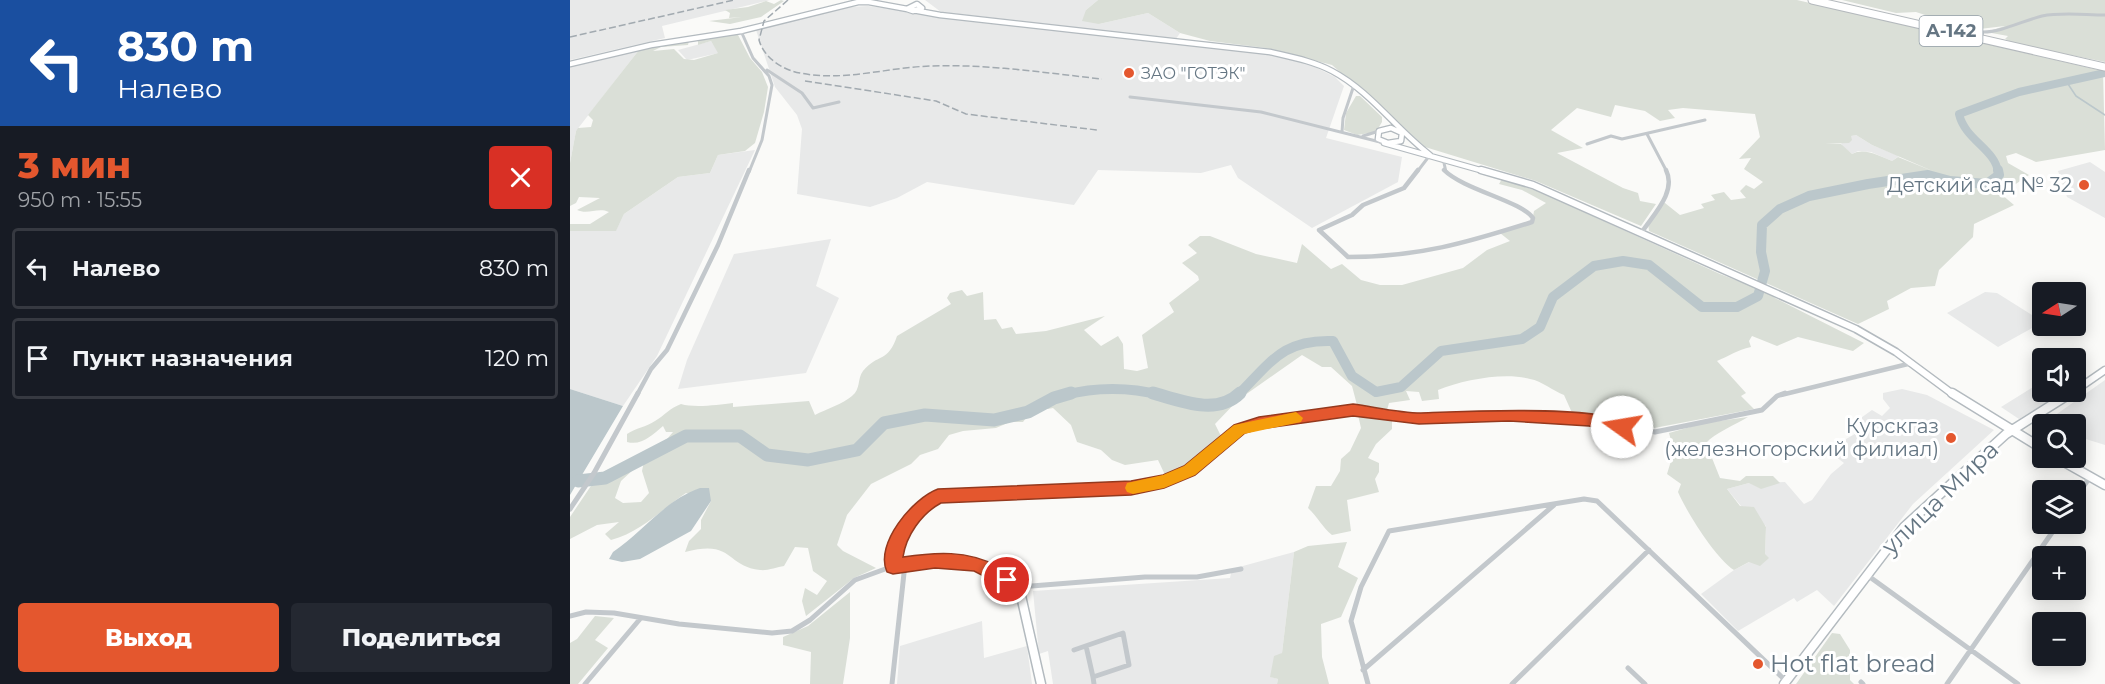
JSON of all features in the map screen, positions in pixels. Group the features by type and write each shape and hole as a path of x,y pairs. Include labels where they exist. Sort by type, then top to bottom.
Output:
{"highway":[{"name":"А-142","path":"1812,0 2105,67"}],"street":[{"path":"910,8 917,0 927,10 940,15"},
{"path":"570,64 651,45 741,31 858,2 910,8 940,15 1270,52 1311,63 1339,75 1402,133 1430,155"},
{"path":"910,8 922,6"},
{"path":"1980,38 1983,32 1999,32 2010,24 2046,15 2105,15"},
{"path":"570,509 594,473 651,369 672,341 755,157 768,114 772,86 769,76 753,58 741,31"},
{"path":"762,67 802,93 813,108 839,102"},
{"path":"1342,132 1342,118 1353,88"},
{"path":"1130,97 1261,112 1533,184 1856,329 1912,363 1961,400 2032,443"},
{"path":"1381,112 1384,122 1377,137 1384,143 1400,141 1403,137 1402,133"},
{"path":"1587,144 1611,136 1622,139 1705,120"},
{"path":"1357,136 1391,128 1402,133"},
{"path":"1642,232 1670,191 1669,176 1647,134"},
{"path":"1430,155 1404,188 1363,205 1352,215 1319,230 1348,257 1359,258 1410,255 1452,247 1532,222 1533,218 1528,211 1460,181 1444,170 1444,163"},
{"path":"893,566 897,540 922,508 938,496 1131,488 1164,481 1190,471 1240,429 1259,423 1353,410 1419,418 1509,415 1589,420 1655,432 1714,418 1762,410 1777,396 1795,390 1912,363"},
{"name":"улица Мира","path":"2086,383 2105,370"},
{"name":"улица Мира","path":"1785,683 1865,574 1919,511 2011,431 2057,402"},
{"path":"2075,468 2105,485"},
{"path":"2086,482 2090,476"},
{"path":"1368,684 1351,621 1361,587 1383,538 1389,531 1584,499 1597,501 1785,683"},
{"path":"1363,670 1555,504"},
{"path":"1947,684 2051,534"},
{"path":"1512,684 1649,550"},
{"path":"570,616 586,612 614,613 640,619 772,633 792,631 810,620 855,580 904,564 935,560 976,564 1019,587 1145,577 1197,577 1241,569"},
{"path":"892,684 904,564"},
{"path":"1865,574 2018,684"},
{"path":"1019,587 1041,684"},
{"path":"585,684 640,619"},
{"path":"1074,650 1124,633 1129,665 1094,680 1086,646"},
{"path":"1628,668 1645,684"}],"shaded area":[{"path":"570,0 770,0 662,26 665,38 570,60"},
{"path":"781,0 784,1 761,17 730,24 709,21 742,17 729,18 730,13 725,10 748,7 766,1 774,4"},
{"path":"925,0 1098,0 1086,10 1099,24 1148,13 1180,33 1176,39 941,12"},
{"path":"1098,0 1797,0 2103,71 2105,150 2036,162 2016,153 2006,156 2008,163 2029,175 2001,194 2014,205 1974,224 1973,237 1939,270 1935,286 1911,288 1887,301 1889,309 1858,324 1649,231 1648,223 1661,203 1665,203 1680,215 1704,208 1701,204 1715,200 1711,195 1724,192 1731,200 1746,198 1740,191 1746,185 1754,189 1763,182 1744,169 1751,158 1739,159 1760,137 1755,114 1683,108 1668,110 1675,118 1660,121 1645,111 1615,105 1611,117 1577,108 1551,130 1583,148 1557,153 1623,188 1638,193 1640,201 1656,204 1641,226 1536,181 1425,147 1332,65 1266,48 1210,41 1180,33 1148,13 1099,24 1082,21 1086,10","holes":["1856,135 1872,145 1935,172 1898,157 1892,161 1862,151 1852,154 1841,144 1825,144 1849,143 1852,140 1851,136"]},
{"path":"1842,0 2105,0 2105,62 2013,43 2005,39 2008,36 1986,32 2005,26 1971,30 1916,12 1896,13"},
{"path":"868,6 1270,54 1309,64 1335,77 1344,86 1326,138 1402,157 1398,182 1312,228 1238,178 1231,165 1201,173 1098,170 1074,205 927,182 897,198 870,207 797,194 802,129 797,115 775,87 756,30 849,7"},
{"path":"737,33 750,58 762,72 768,87 755,143 745,151 718,155 710,173 678,177 624,214 616,231 570,231 570,224 590,224 609,212 577,210 600,198 579,197 576,203 570,206 570,163 576,131 578,128 591,127 593,120 588,115 639,50 689,41 688,45 661,47 653,51 674,49 684,59 694,60 718,53 711,41 698,45 698,40"},
{"path":"711,41 719,53 687,60 678,50"},
{"path":"639,50 576,131 570,163 570,65"},
{"path":"1356,96 1360,96 1382,117 1382,122 1376,132 1357,135 1344,130 1346,113"},
{"path":"1856,135 1872,145 1899,156 1892,161 1871,152 1858,151 1852,154 1842,146 1840,137"},
{"path":"755,150 657,356 623,406 570,389 570,231 616,230 624,214 678,177 710,173 718,155"},
{"name":"Детский сад № 32","path":"2090,162 2105,172 2105,218 2067,197 2058,171"},
{"path":"1502,179 1540,192 1720,274 1772,294 1775,298 1864,343 1853,351 1798,337 1777,346 1752,336 1749,341 1751,347 1717,361 1746,393 1741,396 1754,409 1649,429 1573,415 1564,395 1539,382 1508,376 1459,383 1438,390 1439,399 1422,401 1419,392 1406,391 1410,400 1389,403 1387,410 1357,405 1352,386 1331,367 1322,367 1302,355 1238,400 1215,424 1221,436 1200,457 1166,477 1158,460 1125,465 1112,460 1101,450 1077,442 1071,425 1053,408 1048,409 1037,403 1023,422 1010,422 996,428 963,431 949,435 938,449 920,455 911,464 871,484 847,515 837,545 843,551 876,568 854,578 806,616 802,601 805,588 817,595 827,581 813,571 808,548 795,547 784,566 763,570 740,564 721,551 701,549 685,552 689,541 701,529 701,520 711,501 686,493 641,526 622,536 611,540 605,534 619,522 597,525 570,539 570,517 599,474 636,456 635,468 621,481 615,498 623,503 641,502 649,493 642,471 646,451 667,439 673,432 666,432 663,426 646,439 632,443 627,442 627,434 652,423 681,404 699,406 733,403 733,407 809,401 815,415 852,396 868,365 890,350 897,336 951,304 947,298 950,293 962,290 967,296 983,292 984,320 996,319 1002,329 1012,327 1016,334 1046,331 1105,316 1084,330 1101,346 1118,336 1123,344 1124,369 1137,371 1148,368 1142,335 1174,312 1169,303 1199,280 1198,276 1182,263 1197,253 1188,245 1200,236 1210,236 1256,254 1297,263 1302,244 1331,269 1342,264 1361,280 1380,285 1402,285 1463,268 1487,250 1510,241 1500,233 1532,222 1534,211 1546,203 1522,190 1499,184"},
{"path":"831,239 816,286 839,298 806,373 678,389 687,360 734,254"},
{"path":"1985,292 1997,293 2032,315 2032,328 1998,347 1947,313"},
{"path":"2105,380 2105,445 2086,439 2086,414 2057,414 2074,402 2086,402 2086,393"},
{"path":"2032,388 2032,402 2047,402 2019,419 2001,407"},
{"path":"570,389 623,406 570,495"},
{"path":"1902,389 1927,395 1994,430 1913,504 1834,606 1817,590 1797,602 1794,598 1738,631 1701,594 1734,570 1765,554 1766,526 1741,506 1727,489 1749,483 1785,482 1804,504 1812,500 1831,474 1844,463 1827,450 1860,431 1863,426 1858,420 1872,410 1882,416 1890,408 1883,399 1883,393"},
{"path":"1358,415 1392,420 1392,429 1376,444 1368,458 1379,463 1379,472 1375,479 1379,492 1347,500 1351,531 1332,535 1308,508 1316,486 1331,486 1340,471 1341,459 1350,451 1361,428"},
{"path":"1748,417 1720,432 1706,443 1720,478 1740,481 1746,476 1773,476 1780,483 1761,489 1749,483 1727,489 1740,506 1754,507 1766,527 1765,554 1769,558 1760,566 1749,562 1734,570 1719,556 1694,522 1678,492 1681,484 1667,474 1674,451 1669,433 1704,423"},
{"path":"700,488 709,488 711,501 691,531 640,559 622,562 609,559 613,552 665,508 687,493"},
{"path":"1347,542 1338,567 1358,578 1341,617 1321,624 1322,657 1329,684 1277,684 1278,679 1270,677 1274,656 1282,653 1294,552 1308,546"},
{"path":"1294,552 1282,653 1271,677 1278,679 1277,684 1053,684 1048,651 1039,654 1033,591 1230,578 1232,569"},
{"path":"850,592 850,638 843,684 810,684 811,652 783,645 783,637 808,626"},
{"path":"595,616 614,618 595,640 608,648 578,684 570,684 570,643 577,639"},
{"path":"982,621 984,658 1027,646 1032,684 897,684 900,646"},
{"path":"1832,633 1840,634 1850,650 1850,680 1854,684 1796,684"}],"waterway":[{"path":"1998,172 1991,157 1967,131 1959,114 2019,92 2105,73"},
{"path":"2068,84 2076,96 2105,115"},
{"path":"1240,393 1279,355 1302,344 1316,341 1333,341 1352,376 1376,392 1401,387 1441,351 1522,339 1540,327 1553,297 1594,266 1623,261 1649,265 1702,307 1737,307 1758,296 1765,271 1761,252 1762,225 1780,209 1809,196 1928,175 1950,181 1987,184 1999,175 1998,170"},
{"path":"1066,395 1088,390 1112,389 1137,390 1159,395"},
{"path":"578,481 605,478 686,436 740,436 767,455 808,460 857,450 884,423 925,415 994,420 1028,412 1054,398 1071,393"},
{"path":"1153,393 1198,405 1221,404 1240,393"}],"railway":[{"path":"570,37 734,0"},
{"path":"788,0 764,21 759,40 770,58 794,71 833,76 916,67 975,66 1102,79"},
{"path":"805,81 936,101 966,114 1097,130"}],"slow traffic":[{"path":"1133,488 1164,481 1190,471 1240,429 1259,423 1296,418"}],"place":[{"name":"ЗАО \"ГОТЭК\"","path":"1129,73"},
{"name":"Детский сад № 32","path":"2084,185"},
{"name":"Курскгаз (железногорский филиал)","path":"1951,438"},
{"name":"Hot flat bread","path":"1758,664"}],"route":[{"path":"1007,580 976,564 935,560 893,566 893,554 897,540 929,501 938,496 1131,488 1164,481 1190,471 1240,429 1259,423 1353,410 1419,418 1509,415 1589,420 1622,427"}]}
